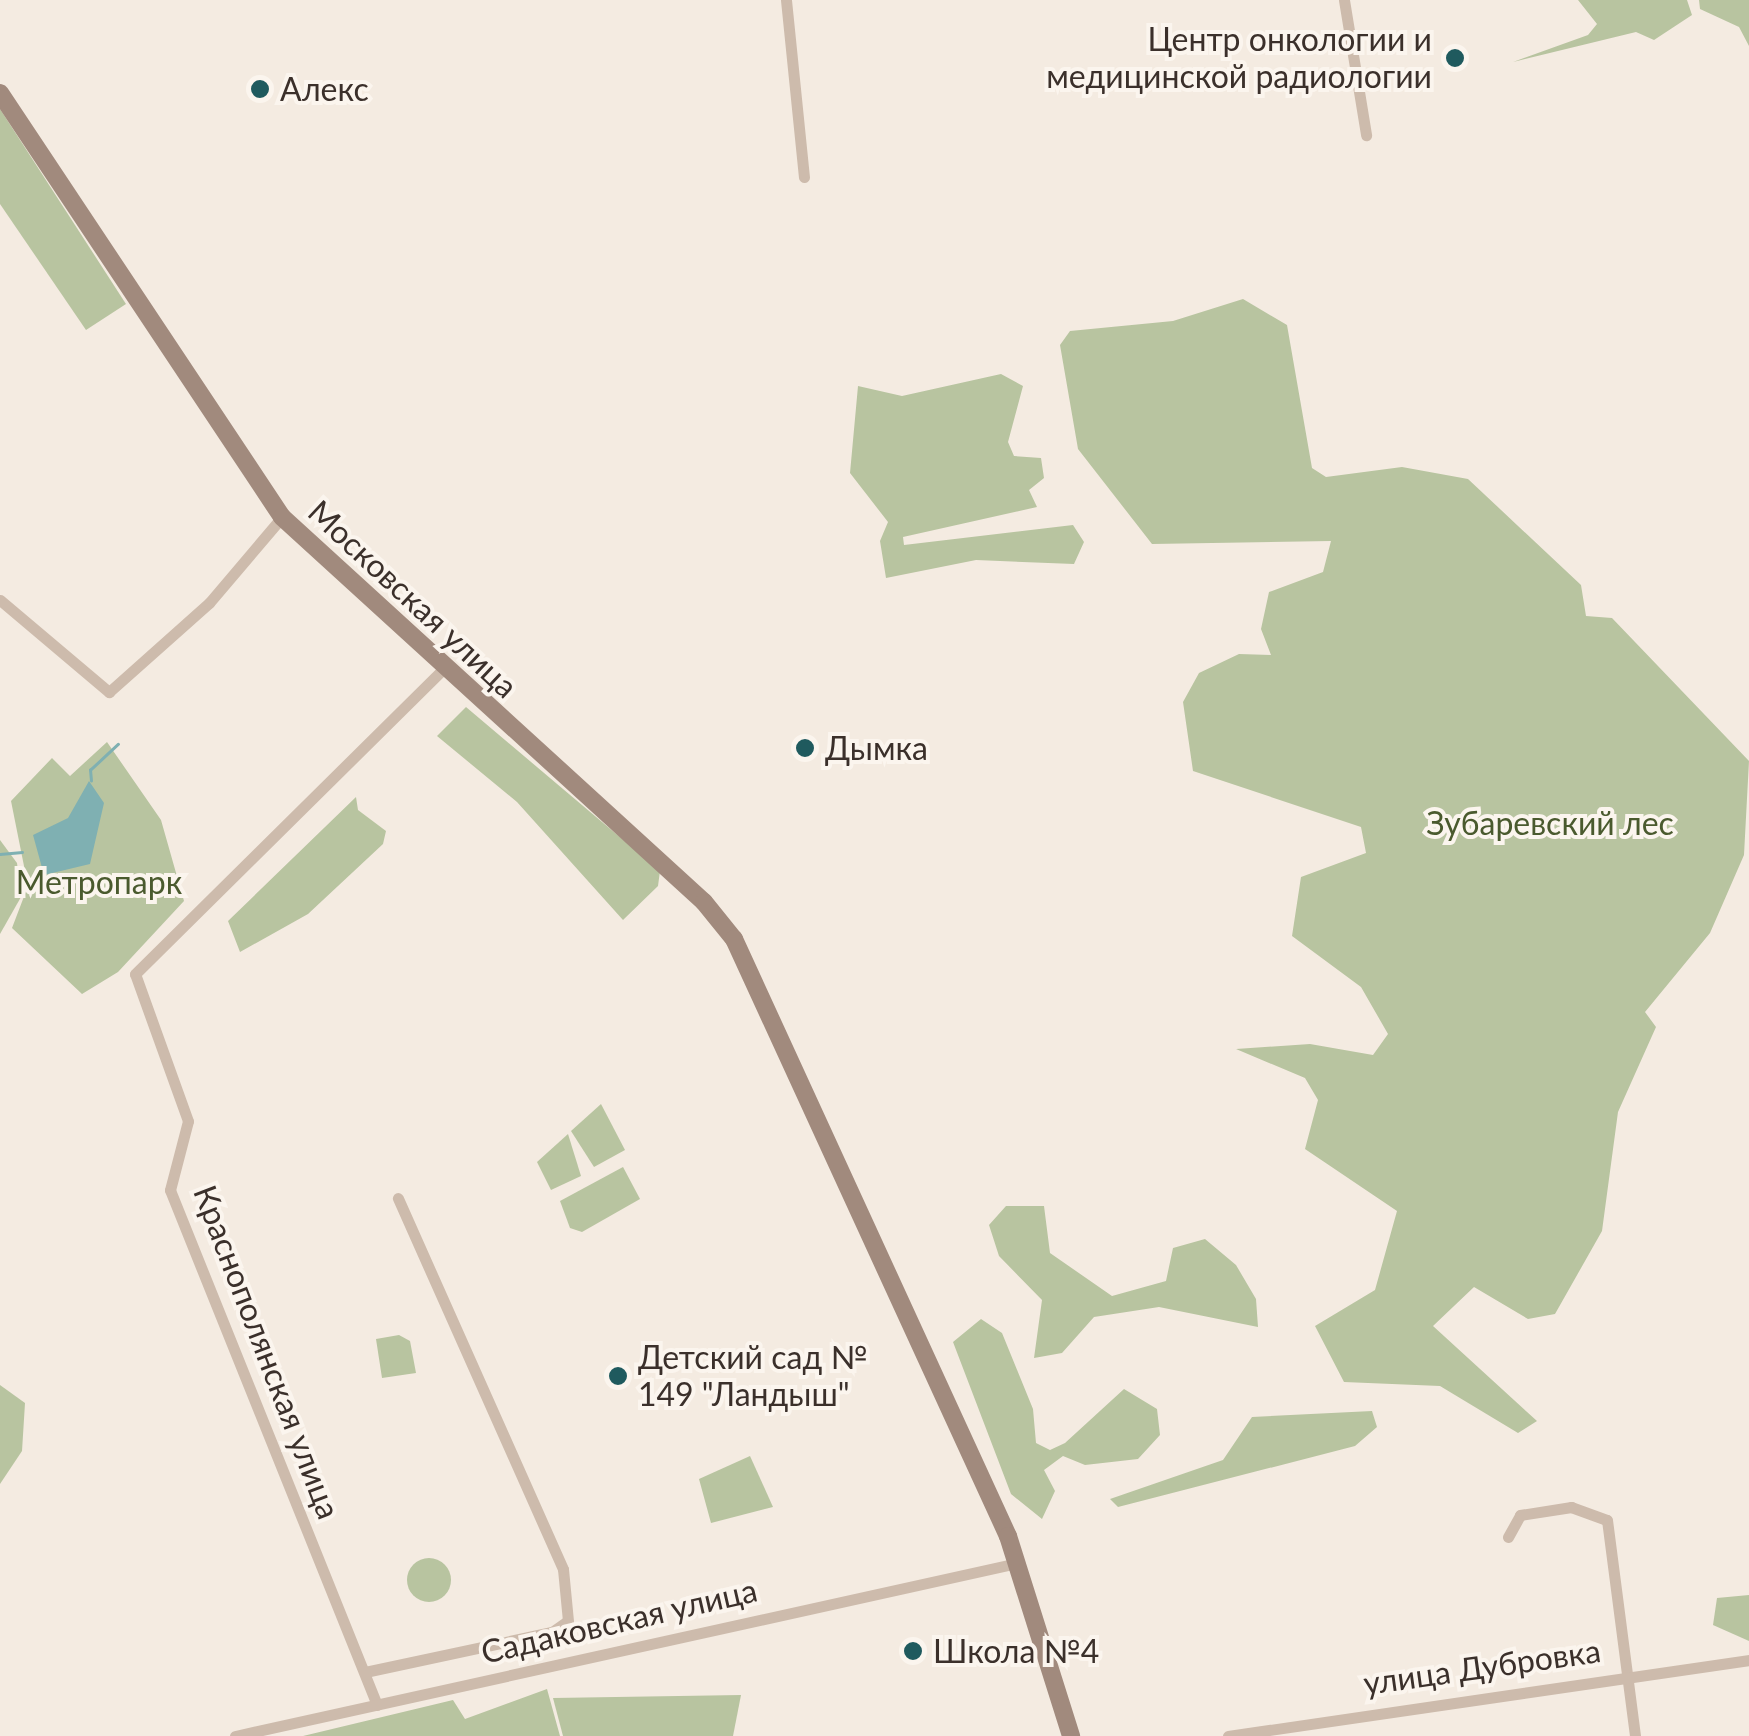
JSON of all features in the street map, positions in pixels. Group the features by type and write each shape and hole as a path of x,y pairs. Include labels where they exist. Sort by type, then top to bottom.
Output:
{"main road":[{"name":"Московская улица","path":"0,93 282,517 442,670 704,902 768,999 1020,1572"},
{"path":"1020,1572 1071,1736"}],"street":[{"path":"786,0 804,177"},
{"path":"1344,0 1366,136"},
{"path":"0,600 109,692 208,603 282,517"},
{"name":"Краснополянская улица","path":"376,1704 170,1190 188,1121 135,974 404,717 442,670"},
{"path":"365,1672 552,1632 568,1621 563,1570 398,1198"},
{"path":"1508,1538 1520,1515 1572,1507 1607,1520 1635,1736"},
{"name":"Садаковская улица","path":"235,1736 1020,1572"},
{"name":"улица Дубровка","path":"1228,1736 1749,1660"}],"green space":[{"path":"1578,0 1687,0 1692,15 1654,40 1636,32 1513,62 1588,35 1597,24"},
{"path":"1699,0 1749,0 1749,46 1739,27 1700,9"},
{"path":"0,109 126,304 86,330 0,204"},
{"name":"Зубаревский лес","path":"1243,299 1287,325 1312,468 1326,477 1402,467 1468,479 1581,585 1586,616 1612,618 1749,761 1744,855 1710,933 1645,1012 1656,1027 1618,1112 1602,1231 1555,1314 1528,1319 1474,1287 1433,1326 1537,1421 1518,1433 1440,1386 1344,1382 1315,1326 1375,1290 1397,1211 1305,1149 1318,1100 1305,1078 1236,1049 1310,1044 1373,1055 1388,1034 1361,987 1292,936 1301,877 1366,853 1361,827 1193,771 1183,702 1199,673 1239,654 1271,655 1261,629 1269,592 1323,572 1331,541 1152,544 1078,449 1060,345 1070,331 1173,321"},
{"path":"1001,374 1023,386 1008,442 1014,456 1041,458 1044,478 1029,490 1037,507 903,537 904,545 1073,525 1084,542 1074,564 976,560 886,578 880,541 888,522 850,473 858,386 902,396"},
{"path":"466,707 660,871 658,886 623,920 517,802 437,736"},
{"name":"Метропарк","path":"107,742 161,820 184,901 118,972 82,994 12,928 28,886 11,801 52,758 70,776"},
{"path":"356,797 358,810 386,831 383,844 308,914 240,952 228,921"},
{"path":"0,840 17,863 21,897 0,934"},
{"path":"601,1104 625,1150 594,1167 571,1131"},
{"path":"568,1134 581,1176 551,1190 537,1162"},
{"path":"623,1167 640,1199 582,1232 570,1228 560,1201"},
{"path":"1006,1206 1044,1206 1050,1253 1112,1296 1166,1281 1173,1248 1205,1239 1236,1265 1256,1299 1258,1327 1159,1307 1094,1317 1062,1353 1034,1358 1042,1300 999,1256 989,1225"},
{"path":"981,1319 1002,1333 1033,1409 1036,1443 1050,1450 1065,1443 1124,1389 1157,1409 1160,1435 1138,1459 1085,1465 1063,1456 1044,1470 1055,1491 1042,1519 1011,1494 953,1342"},
{"path":"399,1335 410,1341 416,1373 382,1378 376,1339"},
{"path":"0,1385 25,1403 22,1451 0,1484"},
{"path":"1372,1411 1377,1427 1355,1446 1118,1507 1110,1499 1223,1460 1252,1417"},
{"path":"750,1456 773,1507 711,1523 699,1479"},
{"path":"429,1558 445,1564 451,1580 445,1596 429,1602 413,1596 407,1580 413,1564"},
{"path":"1749,1595 1749,1641 1713,1625 1717,1598"},
{"path":"547,1689 560,1736 303,1736 453,1700 465,1719"},
{"path":"741,1695 733,1736 563,1736 553,1698"}],"water":[{"path":"89,781 104,803 90,864 44,875 33,835 68,818"}],"waterway":[{"path":"91,781 90,770 118,744"},
{"path":"0,854 22,852"}],"place":[{"name":"Центр онкологии и медицинской радиологии","path":"1455,58"},
{"name":"Алекс","path":"260,89"},
{"name":"Дымка","path":"805,748"},
{"name":"Детский сад № 149 \"Ландыш\"","path":"618,1376"},
{"name":"Школа №4","path":"913,1651"}]}
